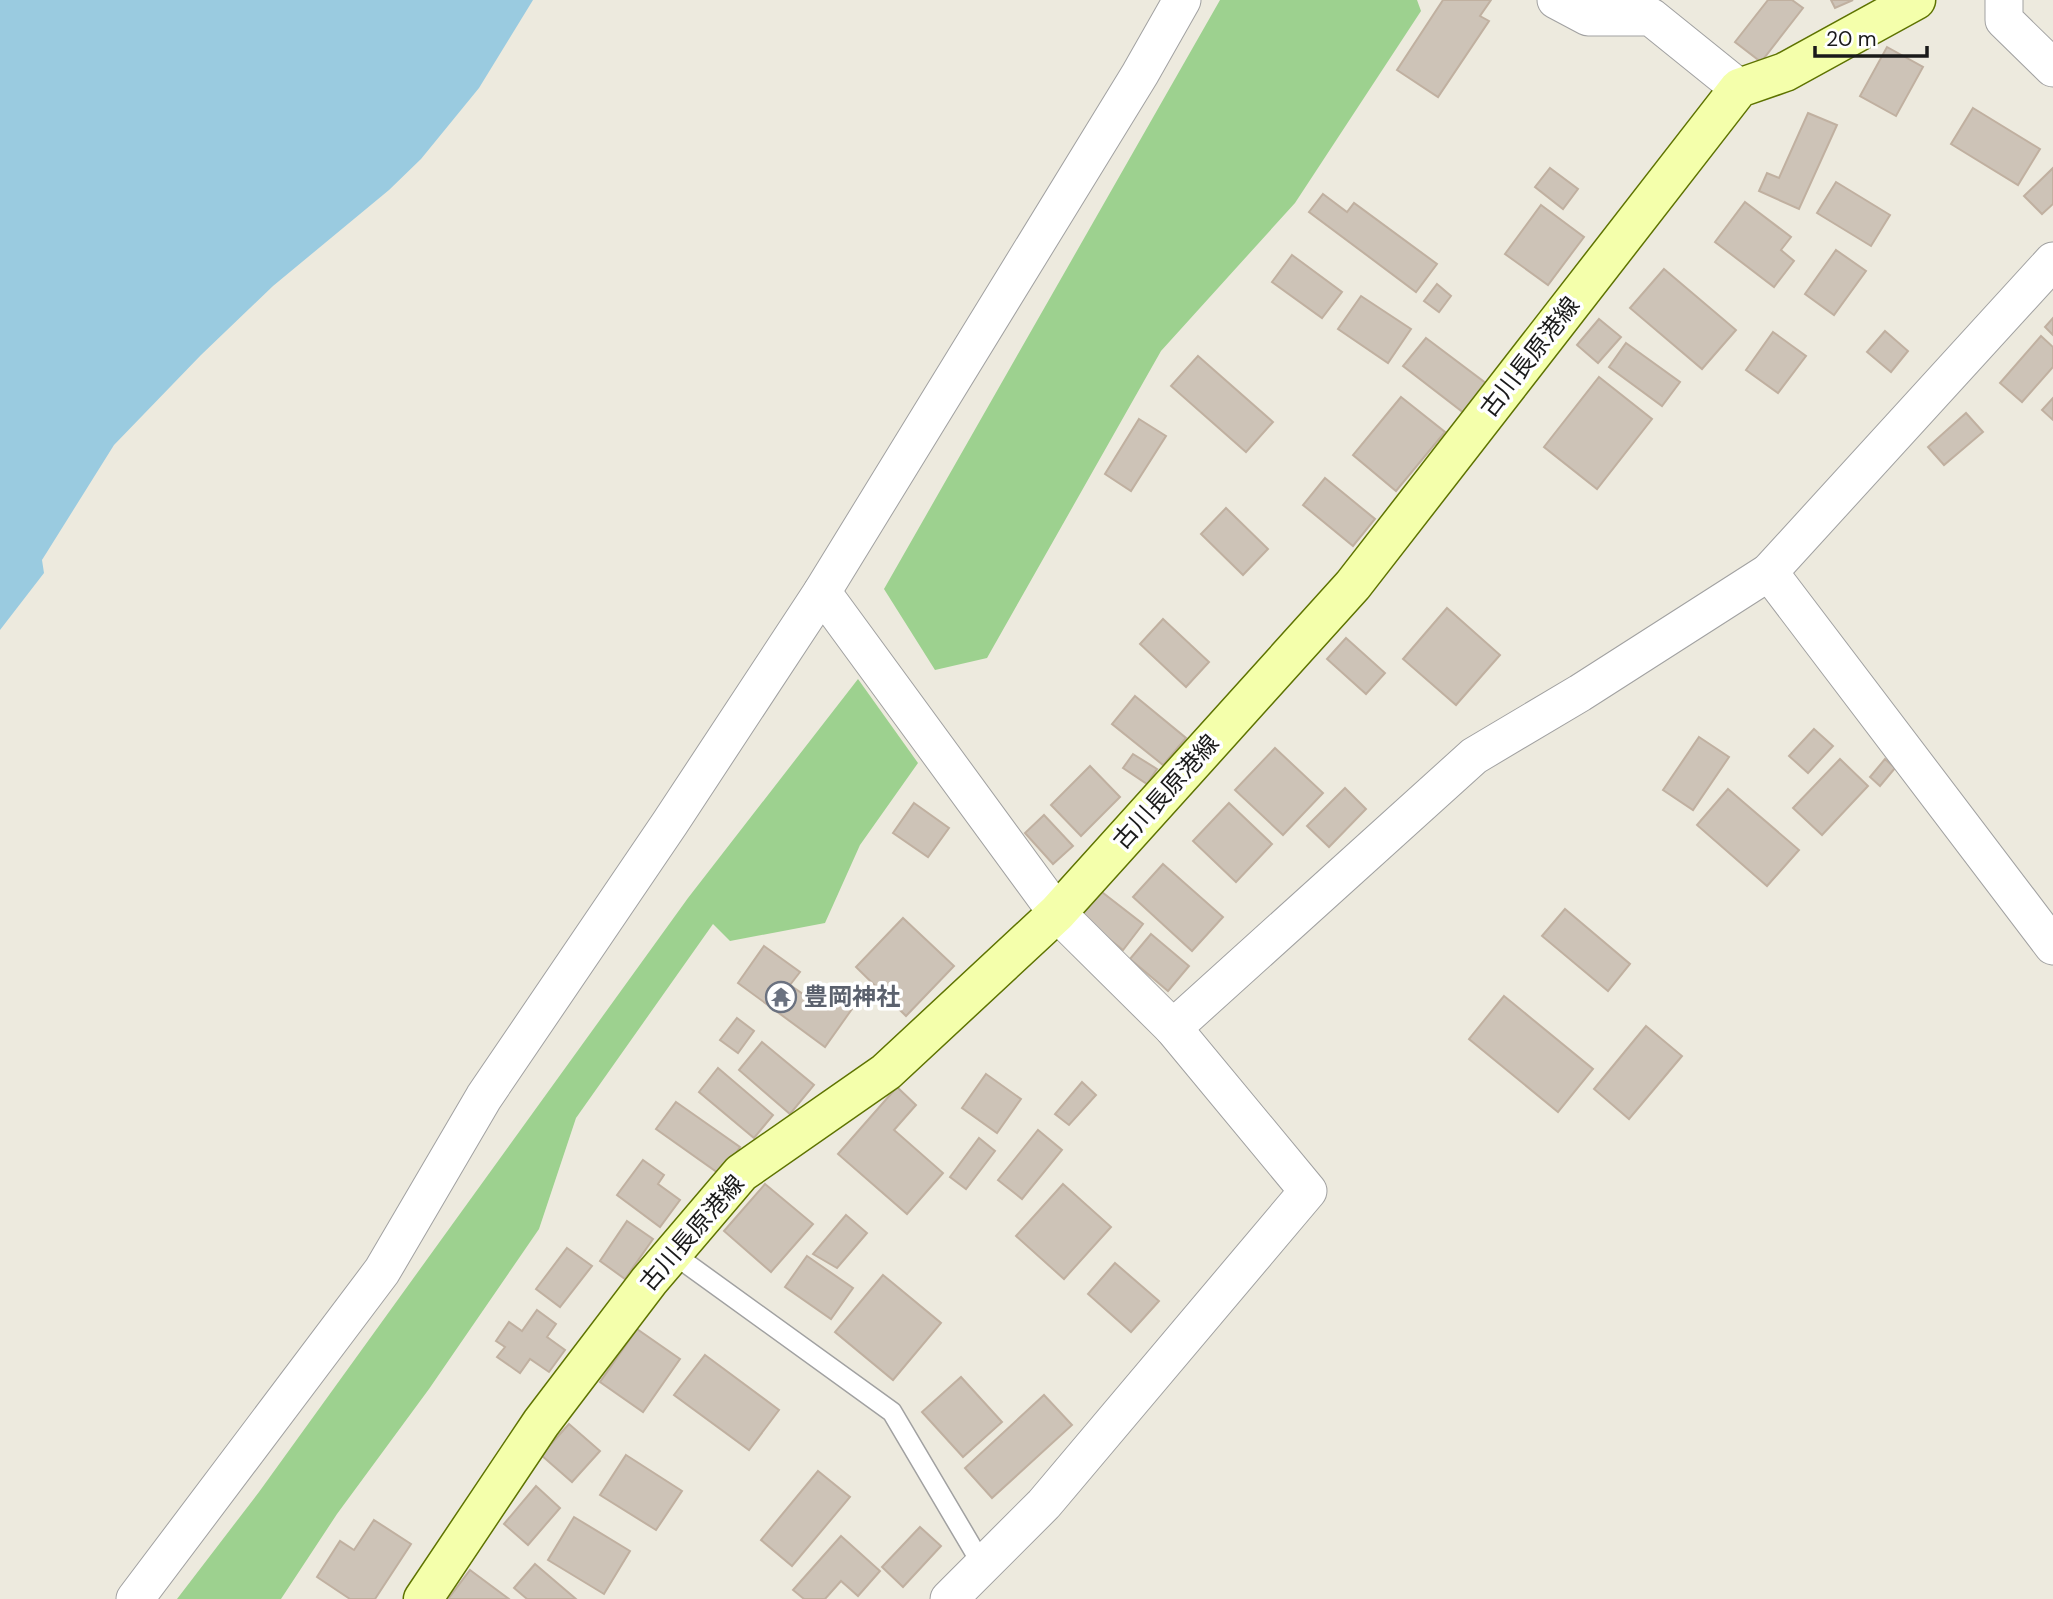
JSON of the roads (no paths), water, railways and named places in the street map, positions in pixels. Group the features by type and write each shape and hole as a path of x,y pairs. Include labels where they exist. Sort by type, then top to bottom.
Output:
{"main road":[{"path":"1740,88 1785,72 1916,0"},
{"name":"古川長原港線","path":"423,1599 541,1423 649,1281 741,1173 886,1072 1057,913 1353,585 1740,88"}],"street":[{"path":"135,1599 382,1271 484,1097 670,823 822,592 1133,86 1182,0"},
{"path":"1556,0 1588,17 1651,17 1740,88"},
{"path":"2004,0 2004,20 2053,68"},
{"path":"1173,1028 1474,756 1580,693 1769,572 2053,261"},
{"path":"1769,572 2053,946"},
{"path":"822,592 1057,913 1173,1028 1308,1191 1044,1504 951,1599"}],"lane":[{"path":"672,1253 891,1412 982,1566"}],"water":[{"path":"0,0 533,0 479,88 421,159 389,190 273,286 201,355 114,445 42,560 44,573 0,630"}],"place":[{"name":"豊岡神社","path":"781,997"}]}
